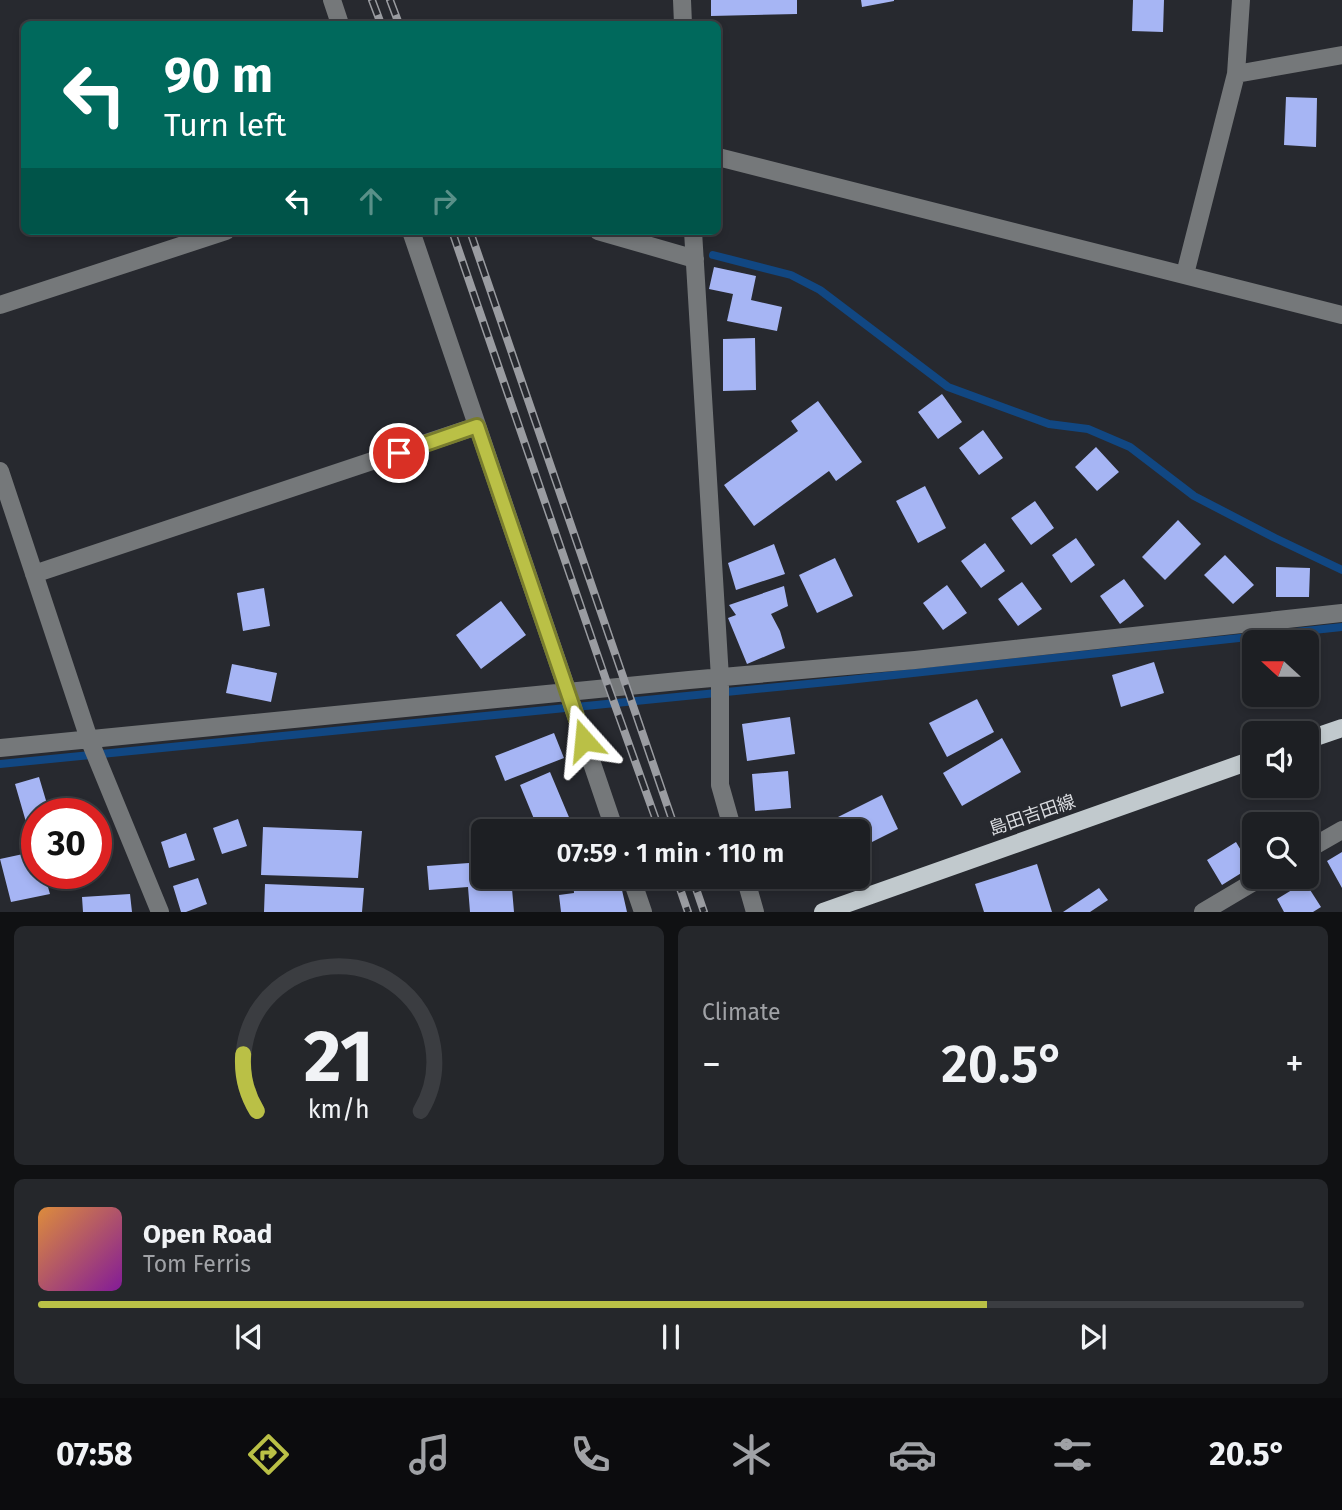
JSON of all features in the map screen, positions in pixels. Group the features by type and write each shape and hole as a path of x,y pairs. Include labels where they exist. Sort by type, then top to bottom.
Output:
{"main road":[{"path":"1319,736 1342,728"},
{"name":"島田吉田線","path":"823,912 1242,764"}],"street":[{"path":"332,0 339,21"},
{"path":"682,0 683,21"},
{"path":"1185,274 1236,74 1241,0"},
{"path":"1236,74 1342,55"},
{"path":"721,158 1342,315"},
{"path":"0,305 214,235"},
{"path":"412,235 611,819"},
{"path":"612,235 695,259"},
{"path":"693,235 720,677 720,785 730,819"},
{"path":"34,574 477,426"},
{"path":"0,471 89,739 159,912"},
{"path":"0,748 915,660 1342,613"},
{"path":"1319,843 1342,830"},
{"path":"635,889 643,912"},
{"path":"748,889 755,912"},
{"path":"1203,912 1242,889"}],"building":[{"path":"711,0 797,0 797,14 711,16"},
{"path":"861,0 894,0 894,1 862,7"},
{"path":"1133,0 1164,0 1163,32 1132,31"},
{"path":"1286,97 1317,98 1316,147 1284,145"},
{"path":"714,267 756,276 751,300 782,307 777,331 727,321 733,294 709,289"},
{"path":"755,338 756,390 723,391 723,339"},
{"path":"942,394 962,422 938,439 918,412"},
{"path":"818,401 862,462 836,481 829,471 754,526 724,485 798,431 791,421"},
{"path":"983,430 1003,458 979,475 959,448"},
{"path":"1096,447 1119,472 1097,491 1075,467"},
{"path":"925,486 946,528 918,543 896,501"},
{"path":"1035,501 1054,528 1031,545 1011,518"},
{"path":"1178,520 1201,544 1165,580 1142,557"},
{"path":"1076,538 1095,565 1071,583 1052,555"},
{"path":"985,543 1005,571 981,588 961,561"},
{"path":"774,544 785,574 736,590 728,563"},
{"path":"1225,555 1254,585 1233,604 1204,575"},
{"path":"835,558 853,596 817,613 799,575"},
{"path":"1276,567 1310,568 1309,597 1276,597"},
{"path":"1124,579 1144,606 1120,624 1100,596"},
{"path":"1022,582 1042,609 1018,626 998,599"},
{"path":"947,585 967,613 943,630 923,603"},
{"path":"784,586 788,606 771,614 785,648 747,664 728,618 736,615 729,605"},
{"path":"264,588 270,626 243,631 237,593"},
{"path":"501,601 526,635 481,669 456,635"},
{"path":"1154,662 1164,693 1121,707 1112,675"},
{"path":"232,664 277,673 271,702 226,693"},
{"path":"977,699 994,732 947,757 929,723"},
{"path":"790,717 795,754 747,761 742,724"},
{"path":"554,733 564,758 505,781 495,756"},
{"path":"1002,738 1021,772 962,806 943,773"},
{"path":"788,771 791,808 755,811 752,774"},
{"path":"550,772 570,819 534,819 520,785"},
{"path":"39,777 45,798 21,798 21,805 15,784"},
{"path":"882,795 898,829 870,843 870,819 838,817"},
{"path":"238,819 247,846 222,854 213,828"},
{"path":"263,827 362,831 358,878 261,875"},
{"path":"186,833 195,860 169,868 161,842"},
{"path":"1236,842 1242,852 1242,873 1222,885 1207,860"},
{"path":"1342,852 1342,888 1327,861"},
{"path":"21,854 21,889 49,889 50,894 11,902 0,859"},
{"path":"471,863 471,889 512,889 514,912 470,912 468,887 429,890 427,866"},
{"path":"1037,864 1052,912 984,912 975,884"},
{"path":"198,878 207,904 181,912 173,886"},
{"path":"265,884 364,888 362,912 264,912"},
{"path":"1099,888 1108,900 1090,912 1063,912"},
{"path":"574,889 622,889 627,912 561,912 559,895 574,893"},
{"path":"1293,889 1309,889 1321,907 1313,912 1284,912 1277,899"},
{"path":"130,894 132,912 83,912 82,897"}],"waterway":[{"path":"713,255 791,275 820,290 948,387 1049,424 1088,429 1130,447 1194,496 1342,570"},
{"path":"0,764 848,680 1342,627"}],"railway":[{"path":"372,0 380,21"},
{"path":"390,0 398,21"},
{"path":"453,235 656,819"},
{"path":"471,235 672,819"},
{"path":"680,889 688,912"},
{"path":"696,889 704,912"}],"route":[{"path":"399,453 477,426 584,740"}]}
